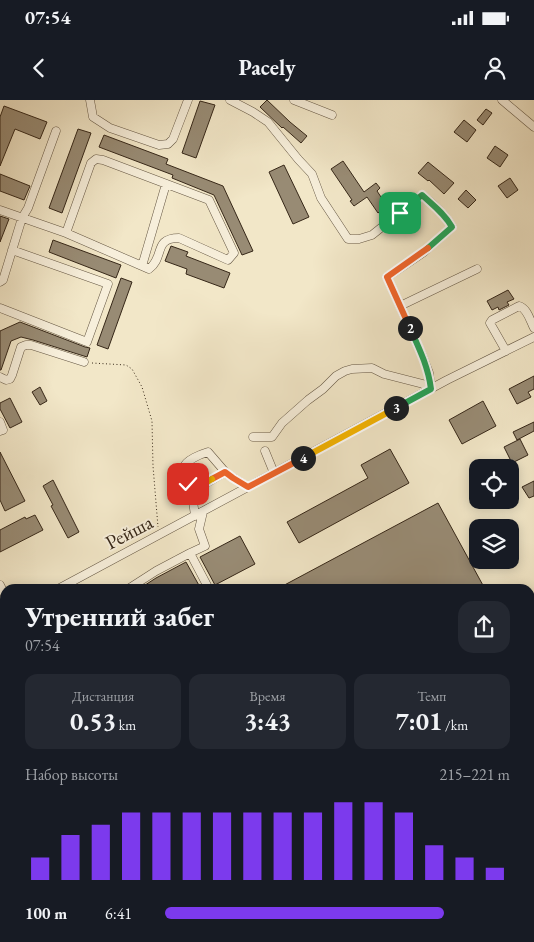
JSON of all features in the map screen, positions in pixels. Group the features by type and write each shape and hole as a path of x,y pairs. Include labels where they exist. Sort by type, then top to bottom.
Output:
{"street":[{"path":"90,100 93,118 110,128 159,146 168,144 174,139 188,100"},
{"path":"230,100 268,122 312,174 321,198 348,239 359,239 372,235 422,195 439,209 452,227 424,252 387,277 422,355 429,373 431,389"},
{"path":"294,100 332,115"},
{"path":"502,100 534,127"},
{"path":"0,282 3,280 22,218 28,208 56,131"},
{"path":"0,210 66,233 149,269 153,266 164,242 171,238 179,238 228,260 234,253 209,200 104,160 96,159 91,163 66,233"},
{"path":"142,266 166,184"},
{"path":"0,308 87,342 108,284 12,250"},
{"path":"400,306 476,269"},
{"path":"506,351 490,323 492,320 521,306 524,307 534,328"},
{"name":"Рейша","path":"67,584 431,389 534,337"},
{"path":"0,377 6,380 10,378 21,348 26,345 84,362"},
{"path":"253,437 272,437 282,423 336,376 352,369 372,368 384,374 423,384 431,389"},
{"path":"0,422 3,430 0,431"},
{"path":"264,451 274,473"},
{"path":"195,516 184,466 187,462 203,453 208,452 225,472 248,487"},
{"path":"191,492 225,472"},
{"path":"136,584 205,546 199,529 203,512"},
{"path":"190,553 206,584"}],"path":[{"path":"84,362 126,365 132,369 142,387 152,420 153,466 159,535"}],"building":[{"path":"267,100 307,136 301,143 260,107"},
{"path":"200,101 215,105 196,158 182,153"},
{"path":"4,106 47,122 40,139 15,129 0,166 0,117"},
{"path":"486,109 492,113 483,125 477,120"},
{"path":"464,120 476,130 467,142 454,132"},
{"path":"78,129 91,133 62,213 49,208"},
{"path":"104,135 168,159 166,164 223,186 253,251 242,255 214,195 172,178 173,175 99,147"},
{"path":"495,146 508,155 500,167 487,158"},
{"path":"343,161 364,192 376,183 380,188 377,191 387,206 378,213 367,197 354,206 331,169"},
{"path":"428,162 454,183 444,194 418,173"},
{"path":"284,165 309,217 293,224 269,172"},
{"path":"0,174 30,186 24,200 0,191"},
{"path":"510,178 518,190 507,198 498,186"},
{"path":"466,190 476,200 468,208 458,199"},
{"path":"0,216 9,219 0,242"},
{"path":"53,240 121,265 116,278 49,252"},
{"path":"171,246 188,252 186,256 230,273 224,288 186,274 187,269 165,261"},
{"path":"121,278 132,282 108,349 97,345"},
{"path":"508,290 514,299 507,302 509,305 499,310 498,307 492,310 487,301"},
{"path":"20,322 90,348 87,357 21,337 11,341 0,370 0,331"},
{"path":"534,376 534,389 528,392 531,397 517,404 509,389"},
{"path":"40,387 47,401 40,405 32,392"},
{"path":"10,398 22,422 10,428 0,409 0,403"},
{"path":"483,401 496,426 462,444 449,420"},
{"path":"534,422 534,431 517,440 513,432"},
{"path":"520,439 528,455 519,460 510,459 504,447"},
{"path":"390,449 409,483 299,543 287,522 368,478 361,465"},
{"path":"0,452 25,501 5,511 0,500"},
{"path":"53,480 79,532 68,538 43,486"},
{"path":"534,481 534,496 529,498 522,487"},
{"path":"438,503 469,560 469,569 474,569 482,584 286,584"},
{"path":"35,515 43,530 0,552 0,530 25,517 26,519"},
{"path":"240,536 255,564 214,584 200,557"},
{"path":"186,562 198,584 147,584"}],"route":[{"path":"188,484 191,492 225,472 248,487 431,389 429,373 422,355 387,277 424,252 452,227 439,209 422,195 400,213"}]}
